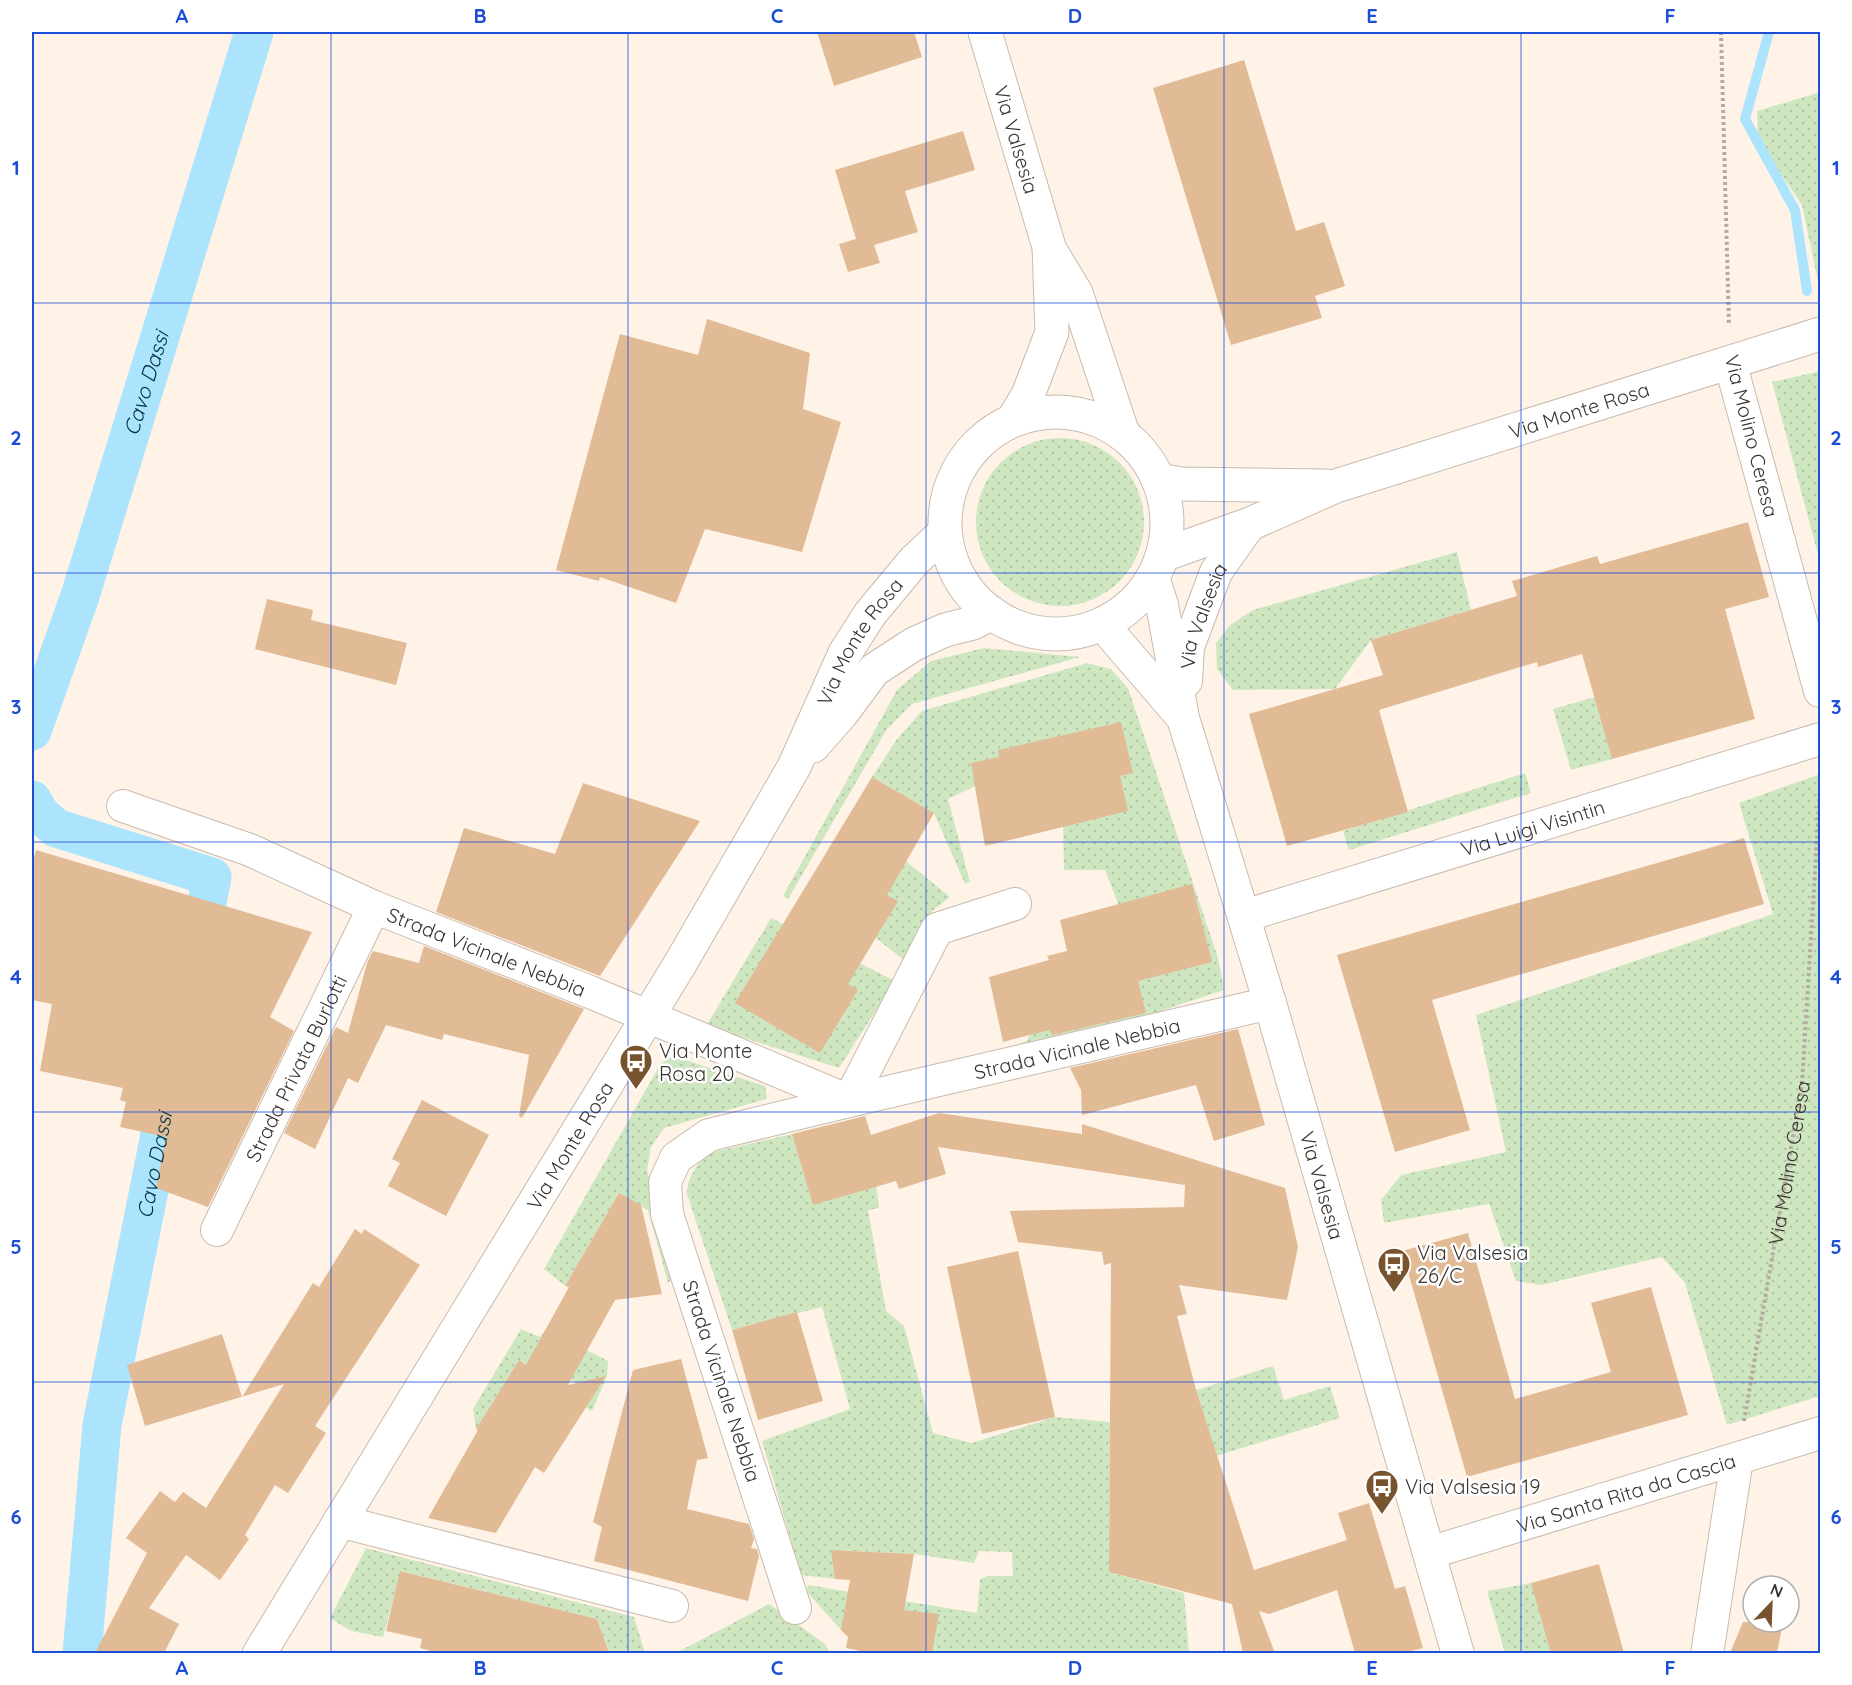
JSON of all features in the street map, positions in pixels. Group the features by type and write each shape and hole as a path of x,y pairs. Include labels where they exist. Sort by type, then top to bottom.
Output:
{"main road":[{"name":"Via Valsesia","path":"986,32 1049,247 1076,293 1123,434"},
{"name":"Via Valsesia","path":"1013,420 1028,395 1052,332 1049,247"},
{"name":"Via Monte Rosa","path":"1158,566 1336,486 1821,334"},
{"path":"1064,412 1086,416 1123,434 1137,447 1158,480 1167,517 1158,566 1142,593 1122,613 1102,624 1059,634 1028,630 992,613 969,592 952,563 945,532 945,511 950,489 960,467 974,448 1013,420 1037,413 1064,412"},
{"name":"Via Monte Rosa","path":"1158,480 1182,484 1336,486"},
{"name":"Via Monte Rosa","path":"260,1653 647,1016 795,767 851,643 870,614 914,561 945,532"},
{"name":"Via Monte Rosa","path":"795,767 842,713 874,670 914,644 945,630 973,623 992,613"}],"street":[{"name":"Via Molino Ceresa","path":"1730,362 1821,692"},
{"name":"Via Valsesia","path":"1183,718 1188,647 1216,572 1250,524"},
{"name":"Via Valsesia","path":"1158,566 1162,605 1183,718 1270,1003 1458,1653"},
{"name":"Via Valsesia","path":"1102,624 1183,718"},
{"name":"Via Luigi Visintin","path":"1244,916 1821,739"},
{"name":"Strada Vicinale Nebbia","path":"123,806 250,850 374,907 647,1016 849,1101"},
{"path":"849,1101 937,929 1015,904"},
{"name":"Strada Privata Burlotti","path":"217,1230 374,907"},
{"name":"Strada Vicinale Nebbia","path":"795,1608 667,1214 665,1182 676,1158 708,1135 1270,1003"},
{"name":"Via Santa Rita da Cascia","path":"1429,1553 1821,1433"},
{"path":"1707,1653 1737,1459"},
{"path":"339,1521 672,1606"}],"path":[{"name":"Via Molino Ceresa","path":"1721,32 1730,362"},
{"name":"Via Molino Ceresa","path":"1743,1425 1802,1084 1821,790"}],"green space":[{"path":"1820,92 1820,291 1802,205 1758,140 1757,111"},
{"path":"1820,371 1820,562 1772,382"},
{"path":"1060,438 1076,439 1092,444 1120,462 1138,490 1143,506 1143,538 1138,554 1120,582 1092,600 1076,605 1060,606 1044,605 1028,600 1000,582 982,554 977,538 976,522 977,506 982,490 1000,462 1028,444 1044,439"},
{"path":"1457,552 1471,610 1371,640 1335,689 1233,690 1217,669 1216,643 1230,625 1253,610"},
{"path":"984,648 1080,657 912,704 887,729 788,899 783,896 897,690 931,661"},
{"path":"1087,663 1111,669 1128,688 1218,958 1224,990 1010,1061 1008,1048 1027,1041 1034,1025 1119,906 1105,870 1064,870 1063,826 975,786 948,799 970,882 965,884 934,813 872,777 897,739 922,711"},
{"path":"1595,697 1612,759 1571,770 1553,709"},
{"path":"1525,773 1531,793 1349,850 1343,831"},
{"path":"1820,774 1820,1396 1727,1425 1685,1283 1662,1257 1541,1285 1516,1281 1489,1204 1384,1223 1381,1200 1401,1175 1506,1152 1476,1015 1773,914 1739,803"},
{"path":"881,841 950,897 932,911 905,961 808,884"},
{"path":"771,918 895,981 839,1068 706,1026"},
{"path":"673,1056 765,1086 767,1099 664,1128 651,1147 647,1170 676,1274 668,1283 648,1210 619,1193 565,1286 544,1269 661,1063"},
{"path":"792,1134 813,1204 875,1176 879,1208 868,1210 886,1311 904,1326 933,1433 972,1443 1055,1417 1110,1422 1109,1572 1184,1593 1189,1653 883,1653 841,1630 807,1592 808,1585 977,1613 980,1579 987,1576 1013,1576 1012,1552 979,1551 974,1563 914,1554 832,1550 835,1579 801,1575 762,1441 850,1409 822,1307 732,1330 687,1194 688,1183 695,1168 709,1153"},
{"path":"521,1329 540,1337 546,1329 608,1361 607,1376 592,1411 575,1403 584,1388 542,1361 536,1371 519,1360 476,1429 473,1409"},
{"path":"1273,1366 1284,1400 1330,1386 1340,1418 1216,1456 1196,1390"},
{"path":"366,1548 634,1617 645,1653 609,1653 597,1619 401,1571 383,1637 351,1631 330,1618"},
{"path":"1531,1583 1597,1653 1505,1653 1487,1591"},
{"path":"769,1604 825,1644 830,1653 674,1654"}],"building":[{"path":"817,32 914,32 922,57 834,86"},
{"path":"1244,60 1296,231 1324,222 1345,286 1315,296 1322,318 1231,345 1153,88"},
{"path":"963,131 975,170 905,191 918,232 874,245 880,263 848,272 839,244 856,239 835,170"},
{"path":"707,319 810,353 803,409 841,422 802,552 705,529 676,603 600,577 599,581 556,570 620,334 698,355"},
{"path":"1748,522 1769,597 1725,609 1755,719 1612,759 1582,654 1538,667 1537,662 1379,710 1408,812 1287,846 1249,714 1383,675 1371,640 1517,596 1512,581 1597,556 1600,564"},
{"path":"267,599 313,610 311,620 407,643 396,685 255,649"},
{"path":"1121,722 1133,773 1120,776 1128,811 985,846 971,763 999,757 998,750"},
{"path":"872,777 934,813 887,895 898,901 848,984 858,990 820,1053 735,1003"},
{"path":"583,783 700,821 600,976 436,912 464,828 555,854"},
{"path":"1744,838 1764,904 1432,1000 1470,1130 1395,1152 1337,955"},
{"path":"36,850 312,932 270,1017 294,1031 208,1207 156,1188 166,1137 120,1127 126,1102 120,1100 123,1088 40,1071 52,1004 32,1000 32,866"},
{"path":"1192,884 1212,962 1138,981 1146,1013 1052,1035 1049,1030 1003,1042 989,977 1049,960 1047,956 1067,951 1060,920"},
{"path":"424,946 584,1009 522,1118 519,1116 529,1055 444,1034 442,1040 386,1025 358,1083 348,1078 315,1149 284,1133 336,1027 348,1033 367,963 373,951 419,963"},
{"path":"1238,1029 1265,1125 1214,1141 1196,1085 1082,1115 1081,1090 1070,1068"},
{"path":"422,1100 489,1135 446,1216 388,1186 400,1163 392,1159"},
{"path":"939,1113 1082,1134 1082,1124 1285,1188 1298,1247 1287,1300 1179,1285 1187,1314 1177,1316 1196,1390 1254,1570 1347,1540 1338,1513 1369,1503 1395,1589 1405,1586 1423,1648 1403,1653 1355,1653 1337,1590 1269,1614 1259,1611 1275,1653 1243,1653 1232,1604 1109,1572 1111,1263 1104,1265 1102,1252 1018,1242 1010,1211 1184,1207 1185,1185 938,1147 946,1174 899,1189 896,1181 813,1205 792,1134 865,1116 871,1135"},
{"path":"619,1193 641,1205 662,1294 615,1300 568,1385 606,1376 544,1473 535,1467 496,1533 428,1518 478,1430 476,1429 519,1360 526,1365 569,1287 565,1286"},
{"path":"355,1229 362,1234 364,1229 420,1265 315,1426 326,1433 288,1493 275,1485 245,1535 249,1539 220,1580 186,1555 149,1608 179,1624 164,1653 95,1653 147,1553 126,1538 160,1491 175,1502 183,1492 206,1508 284,1384 242,1397 313,1283 319,1287"},
{"path":"1468,1233 1515,1399 1611,1372 1591,1303 1651,1287 1688,1415 1467,1477 1402,1251"},
{"path":"1018,1251 1055,1417 982,1434 947,1267"},
{"path":"797,1312 823,1401 758,1420 732,1330"},
{"path":"222,1334 242,1397 145,1426 127,1365"},
{"path":"681,1359 708,1458 697,1460 687,1509 749,1524 754,1539 751,1548 757,1549 759,1556 748,1601 594,1561 602,1527 593,1522 633,1370"},
{"path":"831,1550 914,1554 904,1610 939,1614 932,1653 870,1653 846,1648 848,1637 841,1630 850,1580 835,1579"},
{"path":"1599,1564 1624,1653 1551,1653 1531,1583"},
{"path":"400,1571 597,1619 609,1653 438,1653 420,1648 422,1639 386,1631"},
{"path":"1741,1627 1741,1634 1781,1634 1777,1653 1730,1653"}],"waterway":[{"name":"Cavo Dassi","path":"32,731 80,596 254,32"},
{"path":"1769,32 1745,119 1795,210 1807,291"},
{"name":"Cavo Dassi","path":"32,800 40,814 56,828 212,877 197,954"},
{"name":"Cavo Dassi","path":"82,1654 102,1425 170,1085"}],"place":[{"name":"Via Monte Rosa 20","path":"636,1090"},
{"name":"Via Valsesia 26/C","path":"1394,1293"},
{"name":"Via Valsesia 19","path":"1382,1515"}]}
